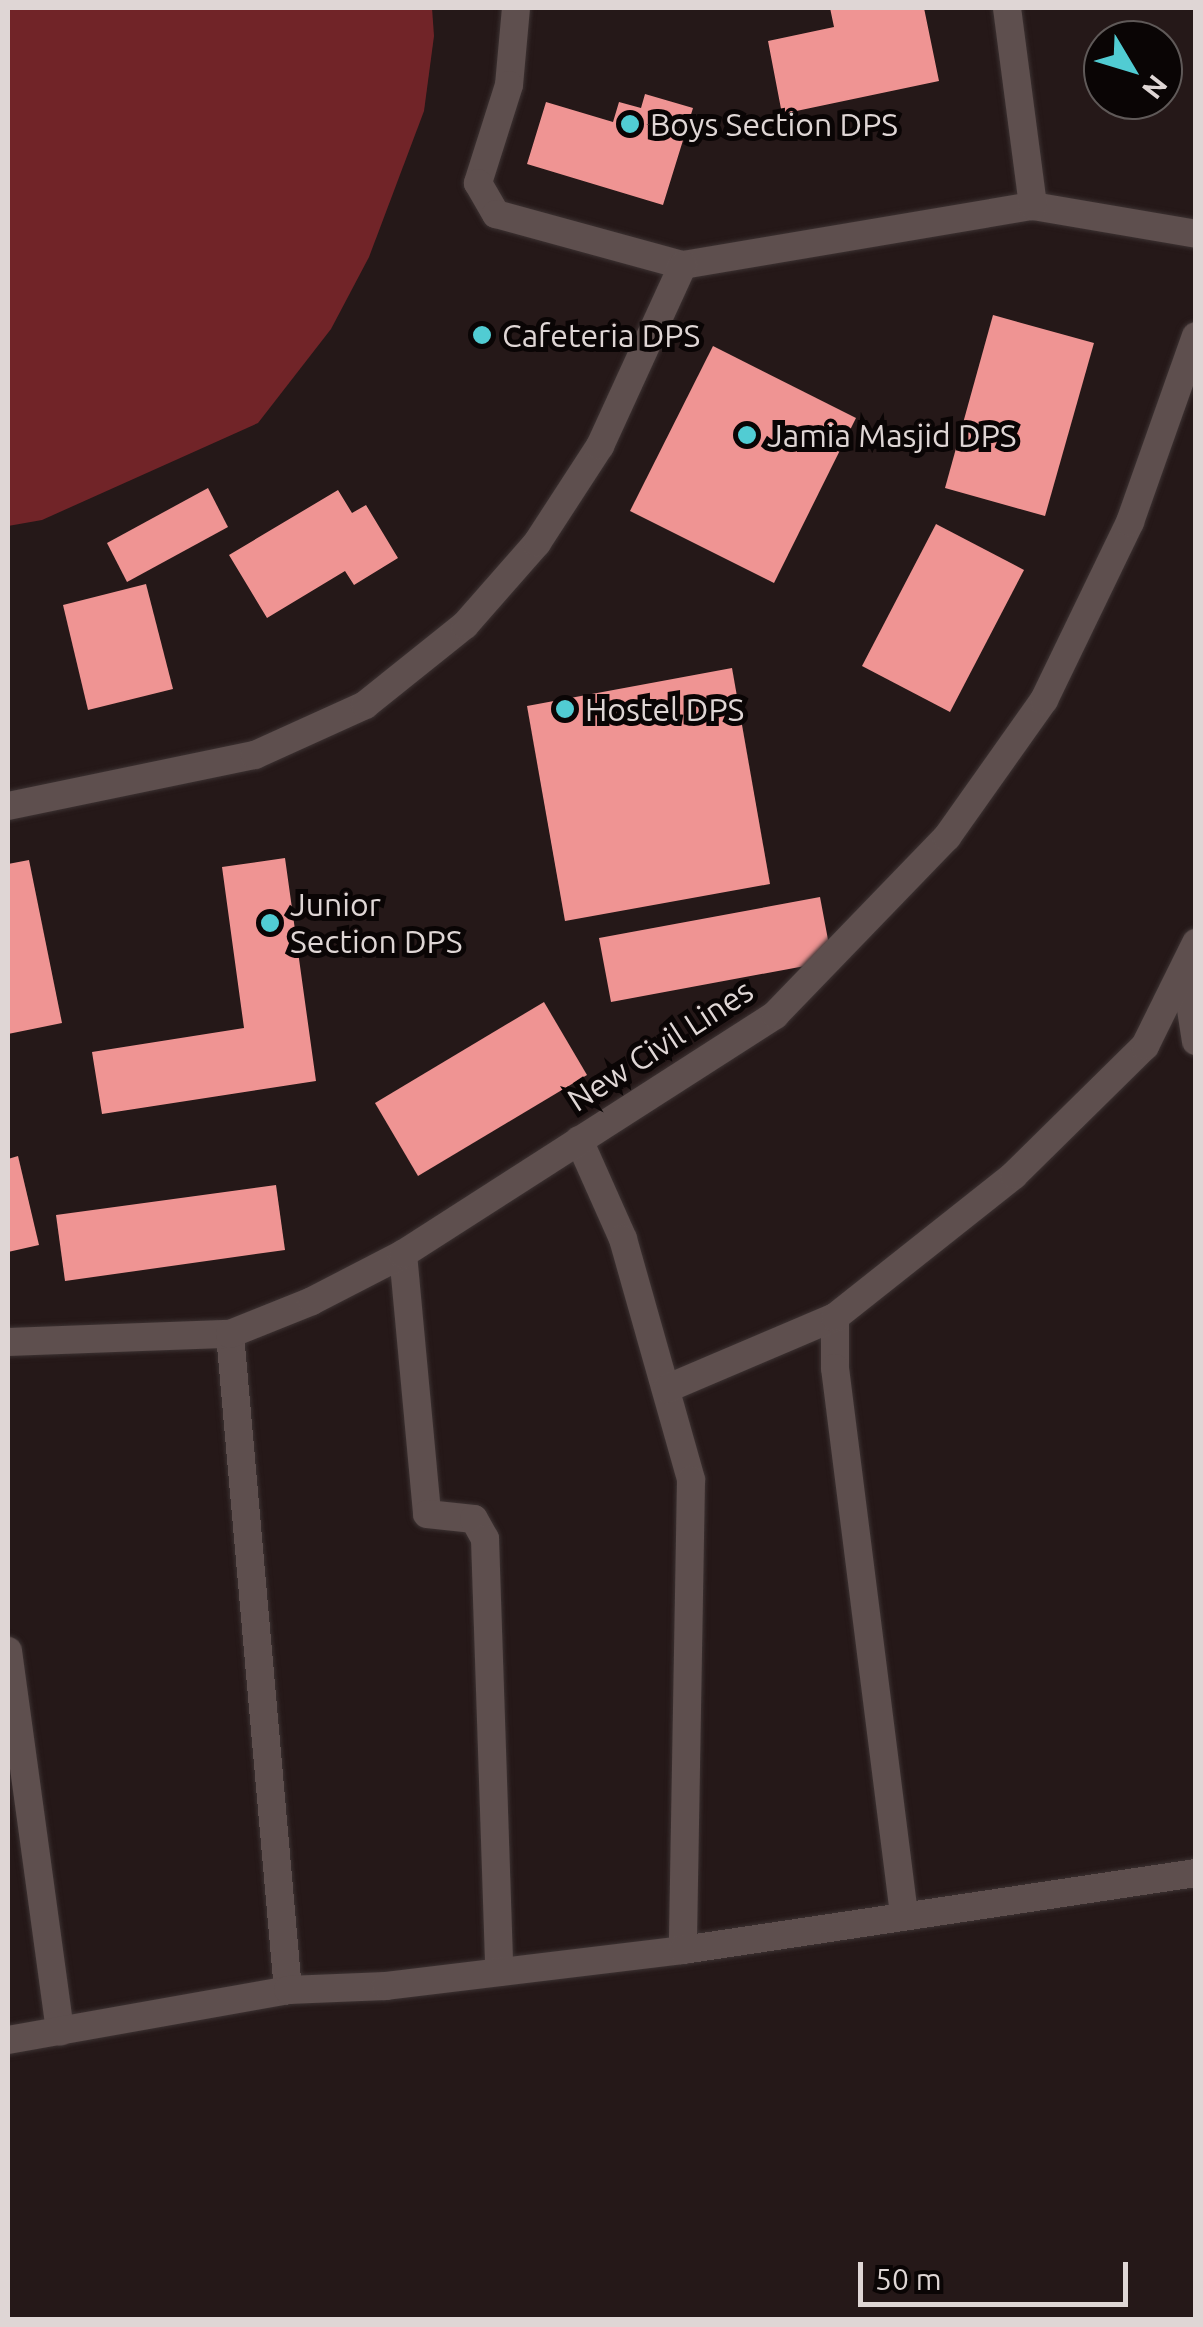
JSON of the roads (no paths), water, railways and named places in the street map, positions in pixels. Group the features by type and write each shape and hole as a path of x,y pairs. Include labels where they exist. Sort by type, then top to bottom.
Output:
{"street":[{"path":"516,8 509,85 478,183 496,214 683,265 1032,206 1196,234"},
{"path":"1007,8 1032,206"},
{"path":"8,806 254,754 365,705 465,625 536,542 600,446 683,265"},
{"name":"New Civil Lines","path":"8,1342 230,1334 402,1254 775,1015 947,837 1044,700 1130,522 1196,336"},
{"path":"666,1389 835,1318 1014,1175 1144,1046 1196,943"},
{"path":"1185,971 1196,1041"},
{"path":"578,1140 623,1239 691,1480 683,1950"},
{"path":"402,1254 427,1514 474,1519 485,1539 499,1972"},
{"path":"835,1318 834,1368 904,1914"},
{"path":"230,1334 288,1990"},
{"path":"8,1651 60,2031"},
{"path":"8,2040 288,1990 499,1972 683,1950 1196,1873"}],"place":[{"name":"Boys Section DPS","path":"630,124"},
{"name":"Cafeteria DPS","path":"482,335"},
{"name":"Jamia Masjid DPS","path":"747,435"},
{"name":"Hostel DPS","path":"565,709"},
{"name":"Junior Section DPS","path":"270,923"}]}
